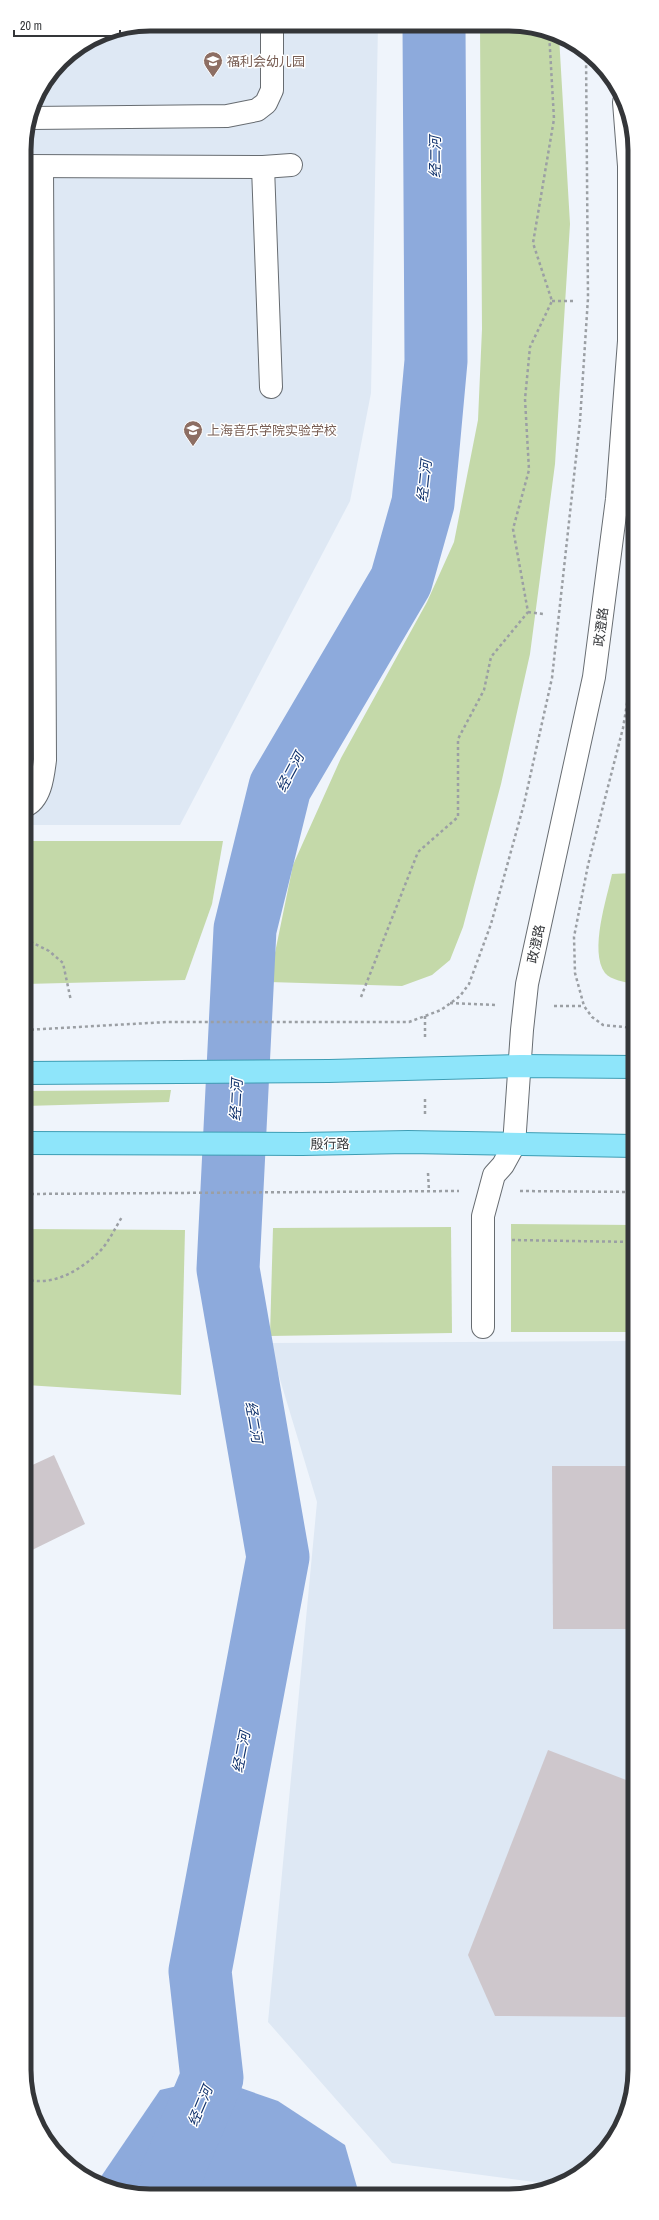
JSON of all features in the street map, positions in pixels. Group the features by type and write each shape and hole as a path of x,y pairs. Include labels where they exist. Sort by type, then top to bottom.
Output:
{"main road":[{"path":"31,1073 329,1071 521,1066 628,1067"},
{"name":"殷行路","path":"31,1143 426,1143 628,1146"}],"street":[{"path":"35,118 227,116 257,110 266,103 272,90 272,31"},
{"name":"政澄路","path":"626,127 628,153"},
{"path":"31,801 36,796 39,789 45,760 34,449 33,166 263,167 291,165"},
{"path":"263,167 271,386"},
{"name":"政澄路","path":"514,1145 521,1066 522,1030 528,984 594,677 617,499 628,354"},
{"path":"483,1327 483,1216 494,1175 503,1165 514,1145"}],"path":[{"path":"361,997 418,852 458,817 458,739 484,690 491,657 528,612 513,529 530,470 525,399 530,347 552,300 534,243 554,119 549,38"},
{"path":"31,1030 167,1022 409,1022 441,1010 460,996 469,984 493,917 524,804 552,678 580,421 588,298 586,60"},
{"path":"552,300 573,301"},
{"path":"528,612 543,614"},
{"path":"628,698 623,728 588,865 574,937 575,973 584,1006 592,1017 603,1025 628,1027"},
{"path":"31,942 49,951 63,963 72,1001"},
{"path":"424,1016 424,1069 428,1192"},
{"path":"31,1194 168,1192 282,1194"},
{"path":"31,1279 55,1280 76,1268 99,1252 122,1217"},
{"path":"483,1240 628,1242"}],"shaded area":[{"name":"上海音乐学院实验学校","path":"150,31 378,31 371,393 350,501 180,825 31,825 31,143 35,119 40,105 51,84 66,66 84,51 98,43 119,35"},
{"path":"628,1341 628,2077 624,2101 616,2122 608,2136 581,2164 561,2177 547,2183 392,2163 268,2022 317,1502 269,1343"}],"green space":[{"path":"480,31 532,33 559,42 570,224 555,464 530,654 501,784 463,927 450,960 432,975 402,986 269,982 293,865 341,758 427,602 454,542 478,420 482,329"},
{"path":"31,841 223,841 212,904 185,980 31,984"},
{"path":"628,873 628,982 618,980 605,973 599,952 599,938 603,910 612,874"},
{"path":"171,1090 169,1102 31,1106 31,1091"},
{"path":"511,1224 628,1225 628,1332 511,1332"},
{"path":"451,1227 452,1333 270,1336 273,1228"},
{"path":"31,1229 185,1230 181,1395 31,1385"}],"water":[{"path":"212,2078 278,2101 345,2145 358,2189 143,2189 127,2187 100,2178 160,2090"}],"building":[{"path":"54,1455 85,1524 31,1551 31,1466"},
{"path":"552,1466 628,1466 628,1629 553,1629"},
{"path":"548,1750 628,1781 628,2017 495,2016 468,1955"}],"waterway":[{"name":"经二河","path":"165,2189 212,2078 200,1971 278,1557 228,1269 245,929 280,787 401,581 423,503 436,361 434,31"}],"place":[{"name":"福利会幼儿园","path":"213,78"},
{"name":"上海音乐学院实验学校","path":"193,447"}]}
